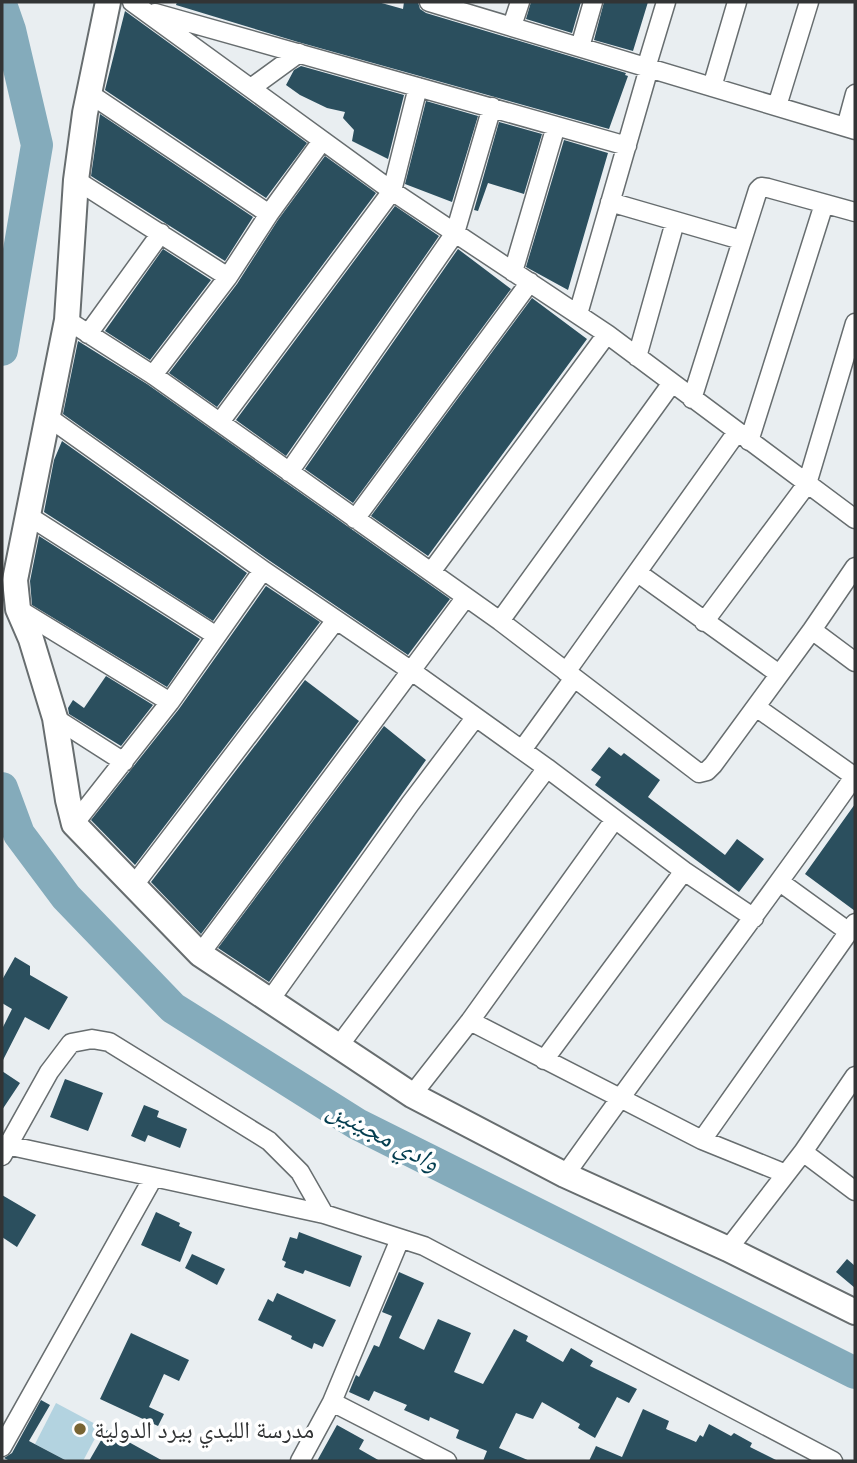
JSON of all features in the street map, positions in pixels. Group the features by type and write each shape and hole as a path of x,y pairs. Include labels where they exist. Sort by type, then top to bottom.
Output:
{"street":[{"path":"108,2 76,180 67,320 15,580 18,609 31,639 55,718 74,824 200,954 412,1095 565,1175 728,1248 855,1312"},
{"path":"512,26 520,2"},
{"path":"580,47 593,2"},
{"path":"578,314 666,2"},
{"path":"712,87 737,2"},
{"path":"777,106 808,2"},
{"path":"440,3 850,128 855,94"},
{"path":"138,6 627,146"},
{"path":"138,6 392,191 607,334 855,519"},
{"path":"251,88 299,53"},
{"path":"220,422 392,191 418,87"},
{"path":"90,94 270,214"},
{"path":"289,472 455,233 492,107"},
{"path":"513,272 556,126"},
{"path":"153,375 228,277 322,141"},
{"path":"76,180 228,277"},
{"path":"692,399 741,240 756,194 761,187 855,212"},
{"path":"610,202 741,240"},
{"path":"522,750 638,573 743,437 824,204"},
{"path":"637,357 676,222"},
{"path":"89,334 160,233"},
{"path":"355,519 530,282"},
{"path":"67,320 153,375 500,621 699,773 707,771 713,765 812,631 855,567"},
{"path":"704,622 807,484 855,323"},
{"path":"431,572 607,334"},
{"path":"500,621 672,383"},
{"path":"48,416 263,570 413,672 754,918"},
{"path":"26,515 215,635"},
{"path":"74,824 170,702 263,570"},
{"path":"638,573 779,674"},
{"path":"200,954 359,738 413,672 466,597"},
{"path":"18,609 170,702"},
{"path":"134,884 336,620"},
{"path":"812,631 855,662"},
{"path":"565,1175 855,777 756,707"},
{"path":"55,718 124,762"},
{"path":"270,1000 475,718"},
{"path":"338,1047 547,768"},
{"path":"412,1095 470,1021 615,819"},
{"path":"544,1060 684,870"},
{"path":"702,1140 852,927 780,883"},
{"path":"470,1021 702,1140 786,1174"},
{"path":"324,1214 300,1172 269,1141 109,1042 92,1039 71,1043 48,1072 3,1148 324,1214 424,1246 833,1461"},
{"path":"728,1248 853,1083"},
{"path":"803,1152 855,1191"},
{"path":"2,1447 153,1178"},
{"path":"300,1461 332,1402 400,1239"},
{"path":"332,1402 447,1461"}],"shaded area":[{"path":"56,1403 101,1427 83,1461 67,1461 35,1444"}],"building":[{"path":"177,2 378,2 403,9 404,2 418,2 420,9 426,13 626,73 628,76 609,129 298,42 176,5"},
{"path":"531,2 581,2 572,33 526,19"},
{"path":"604,2 648,2 633,51 594,40"},
{"path":"125,11 307,143 266,198 105,90"},
{"path":"301,66 404,95 388,159 352,141 354,130 343,118 345,112 327,108 286,85 294,70"},
{"path":"426,101 478,116 452,202 405,184"},
{"path":"100,114 253,217 225,261 91,176"},
{"path":"499,122 542,134 524,194 488,183 478,211 474,210"},
{"path":"564,140 608,153 568,290 526,267"},
{"path":"325,156 376,193 217,407 169,373 237,284 278,220"},
{"path":"395,206 439,236 286,456 236,420"},
{"path":"163,249 211,280 150,360 105,331"},
{"path":"458,249 511,289 353,503 305,469"},
{"path":"532,298 587,339 428,556 371,516"},
{"path":"78,341 147,384 450,599 408,655 63,414"},
{"path":"62,441 247,573 213,621 44,512 54,460"},
{"path":"39,536 200,639 167,687 32,605 30,581"},
{"path":"266,586 320,622 135,865 91,820 179,709"},
{"path":"106,676 153,705 121,746 69,714 68,708 73,700 84,708"},
{"path":"305,680 359,721 201,934 151,882"},
{"path":"384,726 426,760 269,982 218,948"},
{"path":"609,747 621,756 624,753 660,780 648,797 725,855 737,839 764,859 739,892 595,785 601,777 591,770"},
{"path":"855,804 855,911 805,874"},
{"path":"15,957 30,966 30,975 68,997 49,1030 25,1017 2,1062 2,1029 12,1009 2,1003 2,980"},
{"path":"2,1071 20,1083 2,1110"},
{"path":"65,1079 103,1093 88,1131 50,1117"},
{"path":"144,1105 159,1111 157,1117 187,1129 180,1148 148,1135 145,1142 131,1136"},
{"path":"2,1195 36,1215 17,1247 2,1237"},
{"path":"156,1212 192,1232 180,1262 141,1245"},
{"path":"299,1232 362,1256 350,1287 305,1270 303,1274 284,1267 286,1262 282,1260 290,1237 297,1239"},
{"path":"192,1254 225,1269 217,1285 185,1268"},
{"path":"847,1259 855,1266 855,1288 836,1272"},
{"path":"399,1272 424,1283 399,1338 424,1350 438,1319 471,1333 454,1372 483,1384 514,1329 528,1336 526,1341 563,1362 571,1348 593,1361 590,1366 637,1389 629,1403 617,1397 595,1438 578,1428 580,1424 542,1402 533,1419 516,1413 499,1448 530,1461 483,1461 487,1451 456,1438 459,1430 430,1417 429,1421 404,1410 407,1405 374,1391 369,1401 349,1392 374,1345 379,1347 392,1316 382,1312"},
{"path":"277,1293 336,1320 323,1347 314,1343 312,1349 258,1320 268,1299 273,1302"},
{"path":"131,1333 189,1360 179,1381 164,1374 149,1407 164,1414 158,1426 100,1399"},
{"path":"41,1400 50,1405 29,1441 67,1461 10,1461 4,1458 12,1453"},
{"path":"643,1409 669,1421 666,1429 696,1442 700,1435 703,1437 709,1424 731,1436 734,1433 752,1443 750,1447 778,1461 589,1461 596,1446 622,1457"},
{"path":"337,1425 364,1440 359,1449 380,1461 317,1461"},
{"path":"107,1430 163,1461 89,1461"}],"waterway":[{"name":"وادي مجينين","path":"2,7 10,30 37,145 2,350"},
{"name":"وادي مجينين","path":"2,788 19,834 66,897 173,1008 357,1124 855,1373"}],"place":[{"name":"مدرسة الليدي بيرد الدولية","path":"80,1429"}]}
